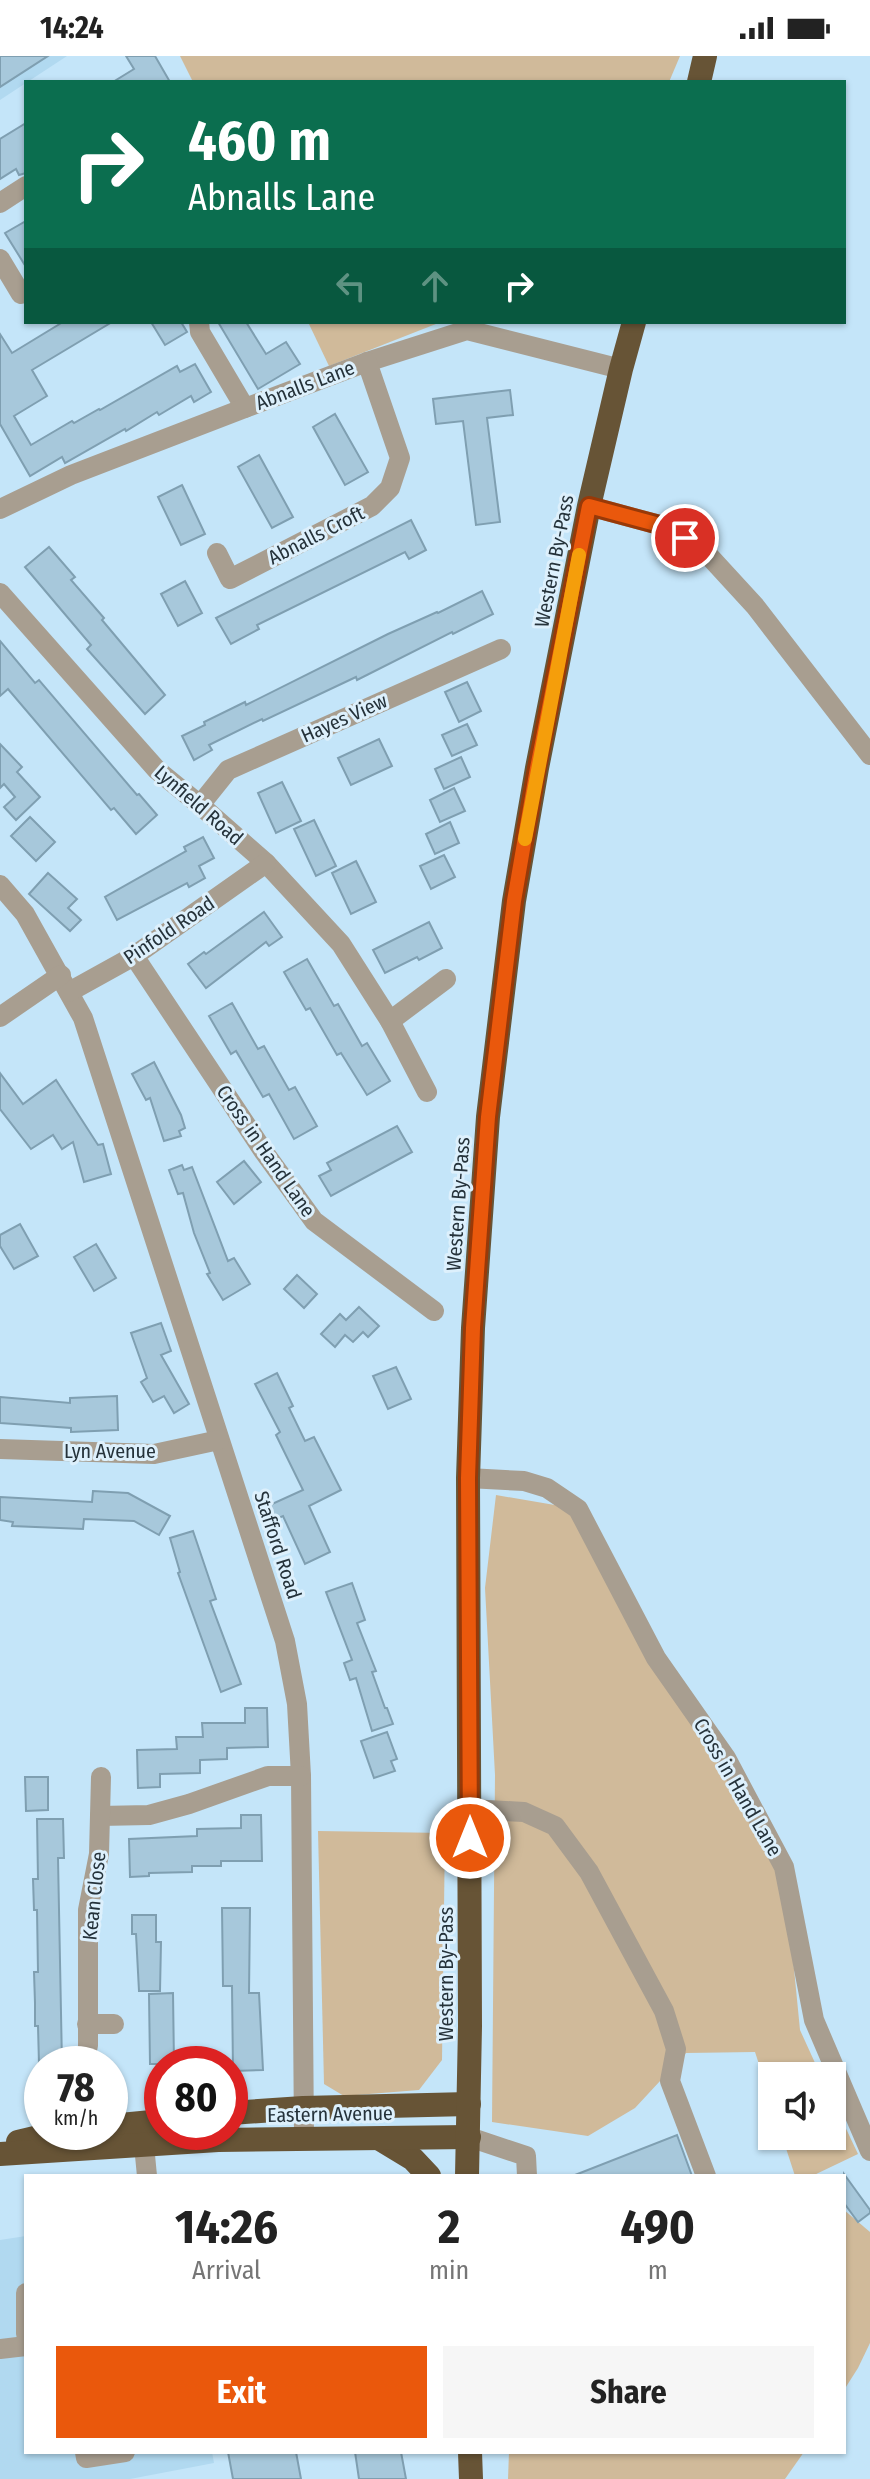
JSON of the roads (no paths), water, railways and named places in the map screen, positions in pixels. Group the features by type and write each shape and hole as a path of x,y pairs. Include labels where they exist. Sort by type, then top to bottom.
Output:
{"highway":[{"path":"699,80 705,56"},
{"name":"Western By-Pass","path":"469,2104 468,1478 473,1328 488,1117 514,901 537,768 589,506 633,324"},
{"path":"467,2174 469,2104"},
{"name":"Eastern Avenue","path":"248,2112 469,2104"},
{"path":"375,2137 401,2150 427,2174"},
{"name":"Eastern Avenue","path":"248,2140 469,2137"},
{"path":"0,2147 24,2141"},
{"name":"Eastern Avenue","path":"0,2154 144,2145"},
{"path":"470,2454 471,2479"}],"street":[{"path":"0,203 24,187"},
{"path":"0,259 21,294"},
{"path":"199,324 200,332 245,408"},
{"name":"Abnalls Lane","path":"0,509 71,475 245,408 367,362 467,330 621,369"},
{"name":"Abnalls Croft","path":"217,553 230,579 372,506 390,488 400,458 367,362"},
{"path":"589,506 667,527 710,557 755,606 870,755"},
{"name":"Lynfield Road","path":"0,593 157,770 266,863 341,944 390,1021 427,1092"},
{"name":"Hayes View","path":"200,805 228,770 501,649"},
{"name":"Pinfold Road","path":"0,1017 65,983 134,956 266,863"},
{"name":"Stafford Road","path":"0,885 25,914 65,983 96,1052 285,1641 297,1704 301,1776 304,2137"},
{"name":"Cross in Hand Lane","path":"134,956 264,1152 314,1221 434,1311"},
{"path":"390,1021 446,979"},
{"name":"Lyn Avenue","path":"0,1449 154,1454 219,1440"},
{"name":"Cross in Hand Lane","path":"468,1478 524,1481 547,1488 578,1509 656,1658 726,1758 784,1867 814,2020 870,2151"},
{"path":"100,1816 149,1815 268,1776 301,1776"},
{"name":"Kean Close","path":"88,2046 88,1910 99,1854 101,1777"},
{"path":"470,1809 524,1812 555,1826 589,1872 664,2011 676,2049 670,2081 705,2174"},
{"path":"87,2024 114,2024"},
{"path":"469,2137 526,2156 527,2174"},
{"path":"144,2150 147,2174"},
{"path":"0,2349 24,2346"},
{"path":"85,2454 86,2458 112,2454"}]}
